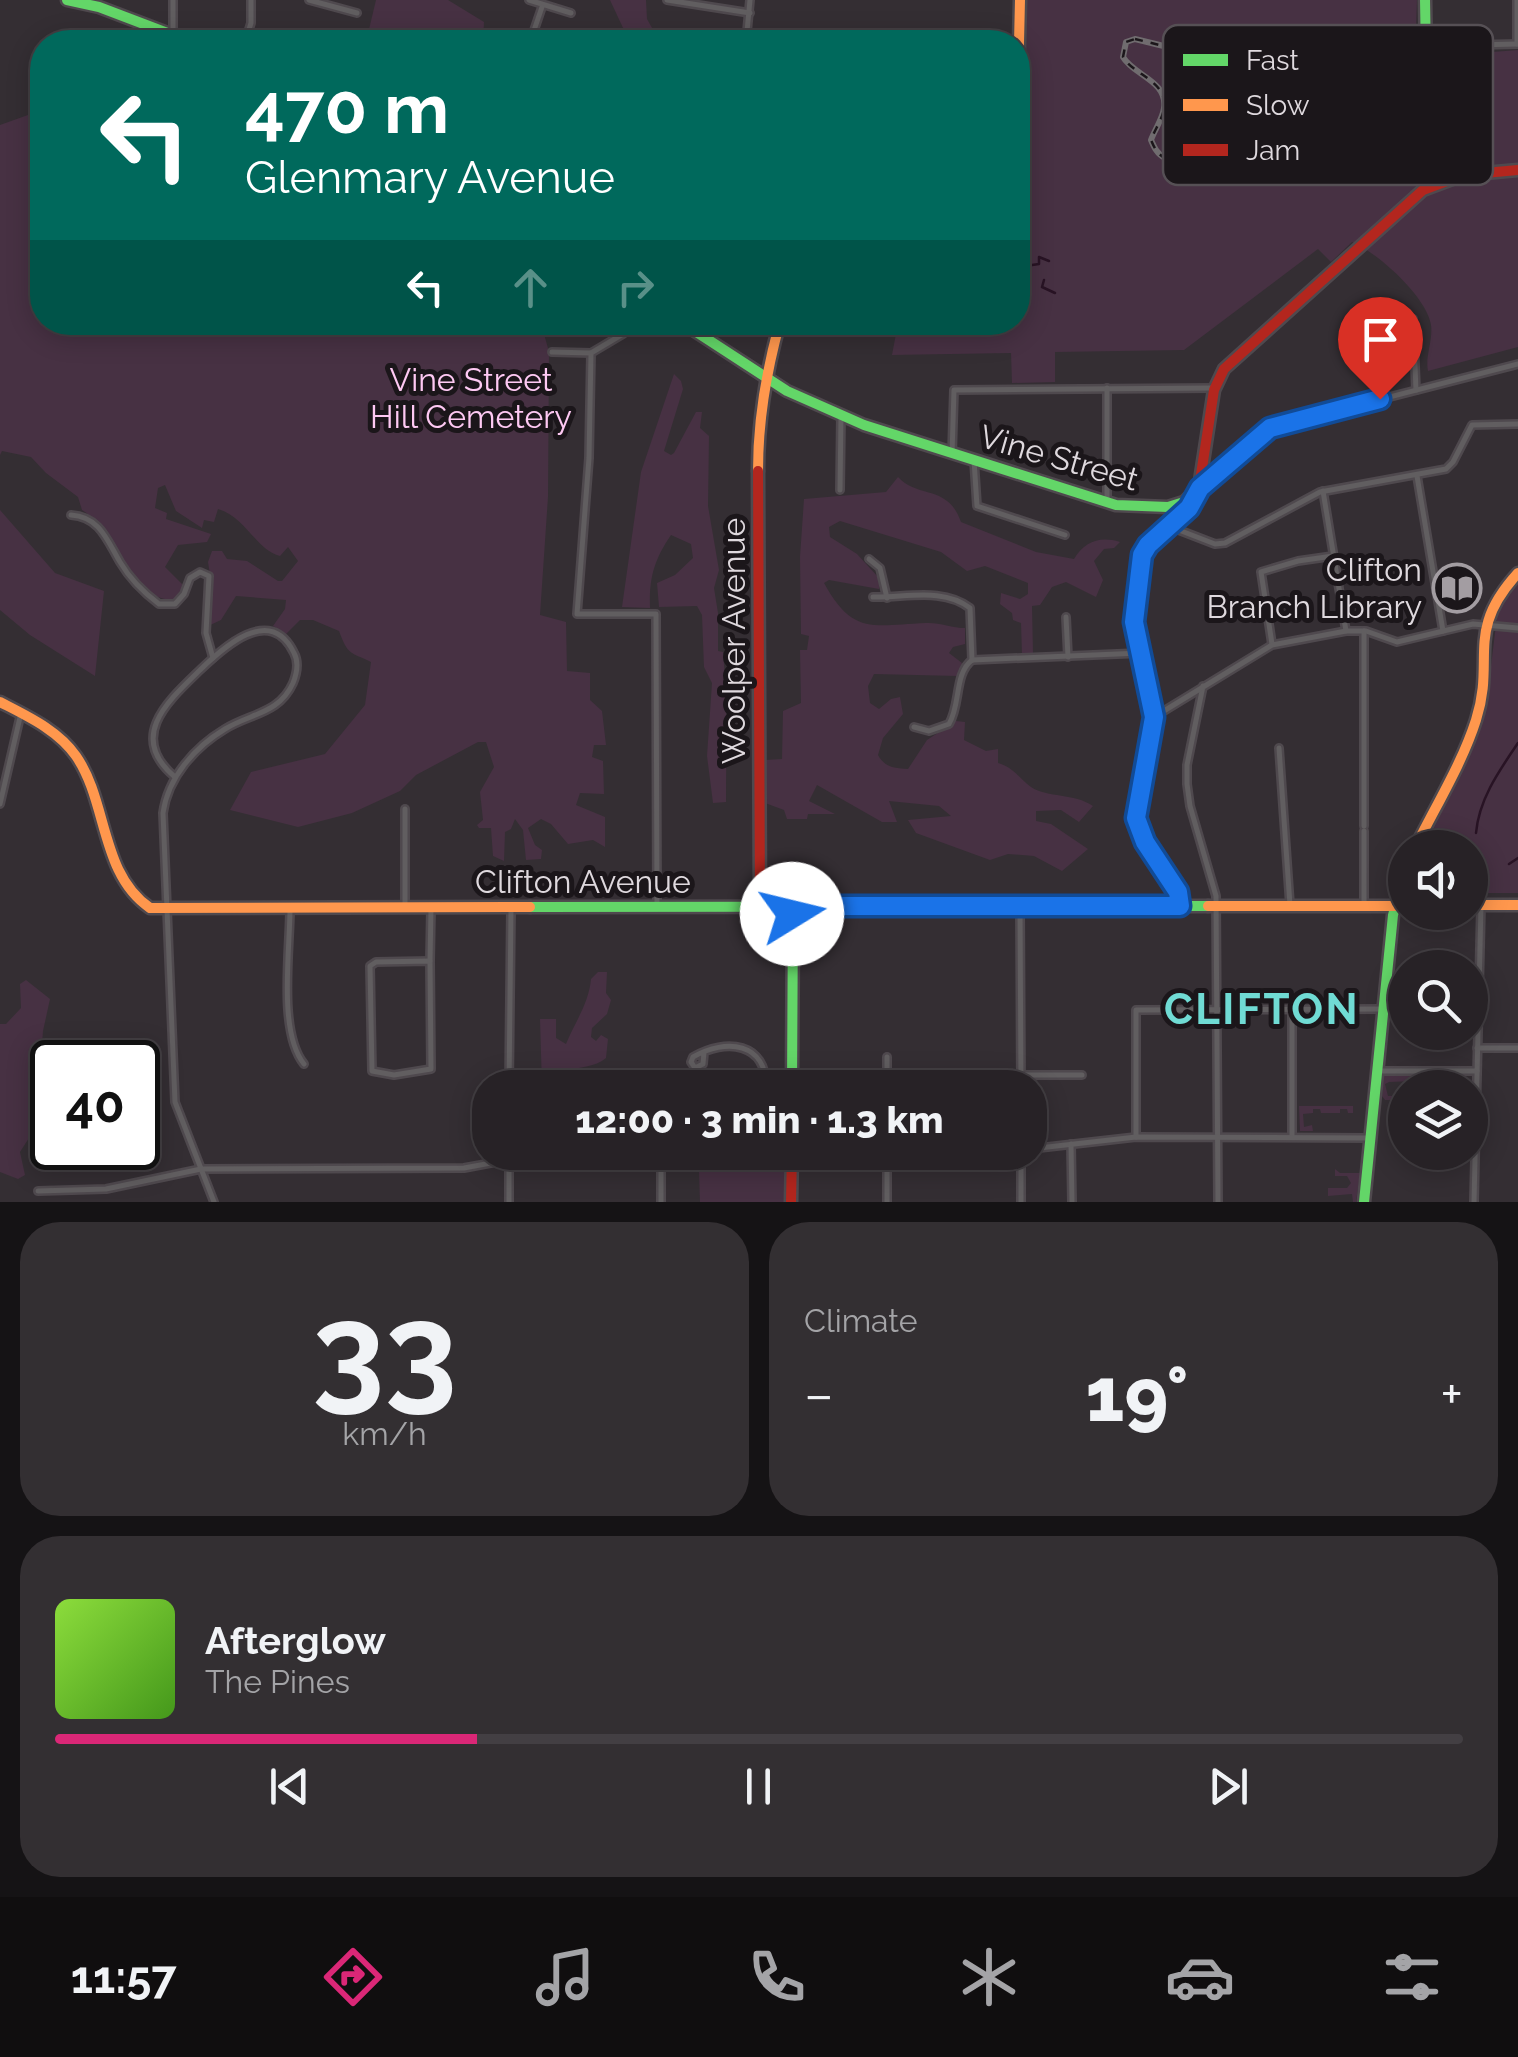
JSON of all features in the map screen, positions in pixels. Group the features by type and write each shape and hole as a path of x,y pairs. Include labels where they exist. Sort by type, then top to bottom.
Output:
{"main road":[{"path":"67,0 99,7 160,30"},
{"path":"1019,30 1020,0"},
{"path":"1425,0 1426,25"},
{"path":"1493,173 1518,170"},
{"path":"1200,488 1205,474 1214,388 1224,369 1400,208 1434,185"},
{"name":"Vine Street","path":"701,335 794,394 841,415 882,432 1106,503 1168,506 1188,499 1200,488"},
{"name":"Woolper Avenue","path":"760,906 758,436 765,376 776,335"},
{"path":"1424,830 1479,713 1486,625 1500,594 1518,573"},
{"path":"0,702 52,731 78,758 120,872 133,896 150,908 166,908"},
{"name":"Clifton Avenue","path":"166,908 1388,904"},
{"path":"1488,906 1518,905"},
{"path":"792,906 792,1070"},
{"path":"1364,1202 1383,1009 1396,930"},
{"path":"791,1202 792,1170"}],"street":[{"path":"173,0 173,30"},
{"path":"248,30 251,0"},
{"path":"309,0 357,13"},
{"path":"529,0 571,13"},
{"path":"667,0 750,13"},
{"path":"748,30 750,0"},
{"path":"1493,45 1518,44 1517,0"},
{"path":"534,30 542,6"},
{"path":"1412,320 1416,390"},
{"path":"1356,342 1413,330"},
{"path":"552,352 591,354 622,335"},
{"path":"591,354 589,458 577,614 656,614 657,907"},
{"path":"1180,906 1178,892 1145,842 1136,818 1154,717 1134,610 1142,555 1148,545 1189,508 1200,488 1276,425 1518,364"},
{"path":"1106,503 1107,388"},
{"path":"952,454 954,390 1214,388"},
{"path":"840,490 841,415"},
{"path":"1169,526 1220,544 1323,491 1416,476 1450,466 1472,426 1518,424"},
{"path":"974,460 977,506 1065,535"},
{"path":"1416,476 1443,631"},
{"path":"1323,491 1346,631"},
{"path":"71,515 98,525 132,580 159,604 175,604 190,578 200,572 209,576 206,634 213,658"},
{"path":"1272,646 1261,572 1333,556"},
{"path":"870,559 880,568 887,598"},
{"path":"874,597 935,595 964,604 970,613 972,660 962,671 957,704 949,724 930,731 914,726"},
{"path":"1066,617 1068,657"},
{"path":"1154,717 1272,646 1346,631 1364,631 1397,642 1486,625 1518,628"},
{"path":"1364,631 1364,906"},
{"path":"176,776 157,755 154,740 156,721 169,700 242,635 265,632 288,644 295,654 297,668 292,685 276,705 223,730 195,753 176,776 163,812 175,1102 214,1202"},
{"path":"972,660 1140,653"},
{"path":"1203,686 1187,765 1187,784 1216,906 1218,1202"},
{"path":"0,804 21,713"},
{"path":"1278,748 1290,906"},
{"path":"405,809 405,908"},
{"path":"430,961 376,962 370,966 372,1071 394,1075 431,1069 431,908"},
{"path":"510,1070 511,908"},
{"path":"1020,908 1021,1070"},
{"path":"290,909 290,1028 295,1051 304,1064"},
{"path":"1136,1137 1136,1010 1383,1009"},
{"path":"1292,1010 1292,1138"},
{"path":"704,1052 721,1047 757,1055 764,1070"},
{"path":"1488,1048 1518,1048"},
{"path":"887,1058 887,1070"},
{"path":"1377,1071 1388,1071"},
{"path":"1047,1076 1082,1075"},
{"path":"1047,1148 1136,1137 1370,1138"},
{"path":"1071,1144 1072,1202"},
{"path":"38,1191 106,1189 201,1168 472,1166"},
{"path":"509,1170 509,1202"},
{"path":"661,1170 661,1202"},
{"path":"888,1170 888,1202"},
{"path":"1021,1170 1022,1202"},
{"path":"1474,1170 1474,1202"}],"green space":[{"path":"376,0 448,0 484,22 484,30 369,30"},
{"path":"610,0 646,0 647,19 653,30 624,30"},
{"path":"1026,0 1417,0 1416,25 1163,25 1163,185 1493,185 1493,52 1518,50 1518,347 1428,371 1431,325 1420,302 1387,265 1352,242 1331,262 1318,249 1184,350 1055,352 1055,382 1012,383 1011,353 892,355 896,335 1030,335 1030,30 1026,30"},
{"name":"Vine Street Hill Cemetery","path":"30,114 30,335 544,335 549,352 548,497 540,615 566,622 567,671 590,673 590,700 602,711 606,745 594,745 592,757 603,761 604,794 580,793 576,805 605,817 605,847 593,840 568,844 551,824 541,819 528,828 535,845 542,850 541,859 526,860 523,830 515,819 505,832 504,861 493,856 491,828 477,825 483,820 480,792 494,767 486,742 478,742 416,775 400,791 352,813 298,827 230,810 251,772 325,754 365,705 371,662 348,649 339,631 313,620 300,620 286,634 273,626 285,609 286,600 236,596 221,620 208,626 208,562 212,551 222,551 227,559 247,561 278,581 298,561 288,547 280,556 271,552 228,513 218,509 214,522 204,520 202,528 176,511 165,485 158,488 155,508 167,513 166,519 211,534 207,542 178,545 165,567 184,586 177,600 160,598 134,578 106,534 82,510 78,497 31,457 2,451 0,455 0,125"},
{"path":"674,374 683,389 664,451 674,453 696,412 702,412 700,428 709,436 708,506 719,570 714,588 718,651 723,652 726,690 726,802 713,803 707,756 712,683 704,667 702,615 697,606 659,607 657,583 675,575 693,558 691,544 671,535 654,570 650,608 622,607 641,472"},
{"path":"898,477 948,502 961,522 1036,552 1074,559 1094,542 1120,542 1114,548 1104,549 1094,561 1103,580 1096,597 1066,582 1052,587 1040,605 1032,606 1033,654 1022,655 1021,623 1013,620 1012,613 1000,604 1001,593 1020,599 1028,594 1028,583 985,566 967,571 941,552 840,521 829,527 830,537 857,554 879,578 879,589 829,580 824,583 845,612 866,624 931,623 965,628 965,644 953,647 949,653 962,663 958,676 874,674 868,686 870,703 879,709 900,697 903,714 883,738 878,755 884,763 908,769 927,740 956,721 965,722 964,740 986,751 998,749 998,763 1031,787 1093,806 1079,822 1061,810 1036,811 1036,821 1051,824 1088,849 1062,871 1034,856 1008,854 990,860 916,833 908,820 951,816 939,806 889,801 897,822 882,822 817,785 809,801 835,814 787,819 784,810 765,803 765,760 782,759 783,711 801,703 800,650 807,650 809,636 801,634 804,499 886,492"},
{"path":"0,510 55,573 104,591 95,676 30,635 0,610"},
{"path":"1518,582 1518,893 1488,893 1488,830 1431,830 1480,729 1498,608"},
{"path":"598,972 607,972 606,993 611,1000 607,1014 592,1028 591,1037 596,1041 601,1035 608,1039 606,1058 574,1070 542,1070 540,1019 556,1019 556,1038 566,1044 585,1004 591,979"},
{"path":"26,980 50,999 42,1040 30,1040 30,1136 20,1152 25,1175 18,1179 0,1172 0,1024 6,1024 21,1008 20,984"},
{"path":"1384,1076 1388,1076 1388,1100 1382,1096"},
{"path":"1299,1106 1353,1106 1353,1113 1347,1109 1321,1113 1320,1109 1313,1109 1313,1113 1303,1114 1304,1127 1312,1125 1313,1131 1300,1131"},
{"path":"1335,1169 1340,1173 1360,1173 1356,1202 1352,1194 1328,1196 1328,1188 1347,1188 1351,1183 1347,1176 1335,1176"},
{"path":"784,1170 784,1202 700,1202 699,1171"}],"waterway":[{"path":"1030,265 1039,264 1039,257 1049,261"},
{"path":"1044,280 1042,287 1055,293"},
{"path":"1476,830 1486,797 1518,743"},
{"path":"1509,864 1518,858"}],"railway":[{"path":"1135,39 1163,46"},
{"path":"1135,39 1126,42 1123,57 1163,96"},
{"path":"1163,112 1151,140 1163,157"}],"traffic: fast":[{"path":"67,0 99,7 159,30"},
{"path":"1425,0 1425,25"},
{"path":"701,335 787,391 864,425 1116,505 1168,507 1184,502 1200,481"},
{"path":"530,907 1208,906"},
{"path":"792,1070 793,907"},
{"path":"1364,1202 1391,930"}],"traffic: slow":[{"path":"1019,30 1020,0"},
{"path":"758,471 764,396 777,335"},
{"path":"1424,830 1476,720 1491,612 1518,573"},
{"path":"0,702 51,731 76,756 94,794 122,876 150,908 530,907"},
{"path":"1488,905 1518,905"},
{"path":"1208,906 1388,906"}],"traffic: jam":[{"path":"1493,172 1518,170"},
{"path":"1200,481 1214,390 1224,369 1423,190 1436,185"},
{"path":"758,471 760,906"},
{"path":"791,1202 792,1170"}],"place":[{"name":"Clifton Branch Library","path":"1457,588"}],"district":[{"name":"CLIFTON","path":"1262,1009"}],"route":[{"path":"792,914 792,906 1180,906 1178,892 1145,842 1136,818 1154,717 1134,622 1142,555 1189,508 1200,488 1270,428 1380,399"}]}
